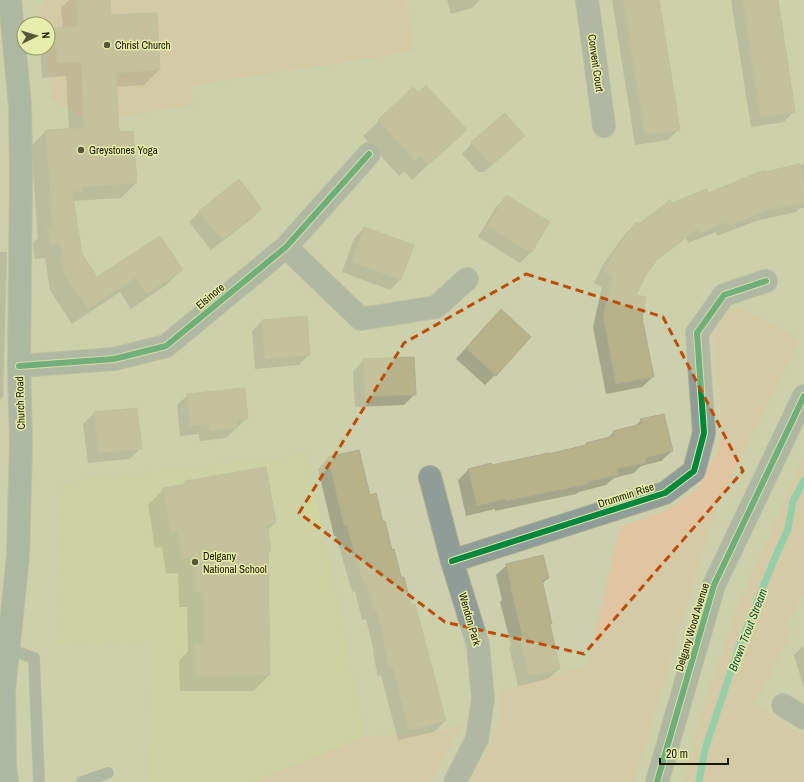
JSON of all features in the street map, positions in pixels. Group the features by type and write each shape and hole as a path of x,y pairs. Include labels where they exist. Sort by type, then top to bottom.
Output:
{"main road":[{"name":"Church Road","path":"7,782 5,765 4,690 18,556 21,444 19,366 21,267 20,106 10,0"},
{"name":"Delgany Wood Avenue","path":"657,782 714,585 804,396"}],"street":[{"name":"Convent Court","path":"587,0 604,126"},
{"name":"Elsinore","path":"19,366 114,359 166,346 286,247 369,154"},
{"path":"286,247 361,319 436,307 467,278"},
{"name":"Drummin Rise","path":"452,561 665,493 694,471 704,433 697,333 724,295 766,281"},
{"name":"Wendon Park","path":"430,477 452,561 478,645 483,699 477,739 455,782"},
{"path":"783,706 804,718"}],"lane":[{"path":"8,649 34,658 39,782"},
{"path":"82,782 108,772"}],"highlighted area":[{"path":"526,274 663,317 743,471 584,654 445,622 299,513 404,343"}],"shaded area":[{"path":"46,0 406,0 414,51 190,86 193,105 90,122 51,99 46,56 56,56 56,16 41,16 40,6"},
{"path":"738,307 776,326 799,340 717,506 634,782 470,782 491,745 500,714 499,691 588,666 620,527 667,510 696,490 718,452 722,431 713,337 723,314"},
{"name":"Delgany National School","path":"307,454 365,737 253,782 148,782 146,643 57,646 63,482"},
{"path":"804,456 804,594 787,626 794,629 755,704 804,735 804,782 685,782 703,707 736,610"},
{"path":"464,723 430,782 253,782 365,737 435,733"}],"building":[{"path":"76,0 110,0 111,15 157,13 160,70 116,73 119,132 133,131 137,183 82,187 83,191 72,192 82,254 97,277 160,236 183,270 147,294 135,278 88,309 64,275 60,243 50,245 47,227 52,226 46,130 84,128 81,62 57,63 56,28 78,26"},
{"path":"623,0 659,0 680,130 645,135"},
{"path":"743,0 778,0 795,112 761,117 747,34"},
{"path":"426,85 467,130 428,165 420,156 415,161 378,120 413,87 418,93"},
{"path":"505,113 525,136 495,162 488,162 471,142"},
{"path":"800,164 804,185 804,203 767,210 728,226 726,222 699,234 697,229 658,258 647,273 636,295 646,297 642,318 654,377 616,384 603,316 612,276 604,272 613,254 636,222 639,224 670,200 672,203 707,189 708,193 764,170 765,172"},
{"path":"239,179 262,209 222,240 199,211"},
{"path":"506,195 550,222 531,253 487,226"},
{"path":"364,227 414,245 401,280 352,262"},
{"path":"501,309 531,337 496,376 466,348"},
{"path":"307,316 310,355 265,359 262,320"},
{"path":"414,357 416,395 365,397 363,359"},
{"path":"245,388 248,419 237,420 237,428 210,431 209,424 190,426 187,394"},
{"path":"137,408 142,449 98,453 94,412"},
{"path":"664,414 673,451 645,458 646,463 617,469 618,475 588,482 588,484 506,501 505,499 477,506 468,469 491,463 492,465 549,454 586,445 586,443 614,436 613,431 642,424 640,419"},
{"path":"359,450 370,495 376,493 383,522 385,521 392,550 394,549 401,577 404,577 411,605 415,604 446,721 409,730 392,665 389,666 383,642 385,642 376,609 373,609 366,581 363,582 347,526 344,526 328,457"},
{"path":"266,467 276,523 267,525 271,551 268,551 270,675 195,676 194,644 204,644 203,591 194,592 193,558 182,559 177,532 171,533 163,488 186,484 185,481"},
{"path":"543,555 549,578 542,580 560,669 529,676 519,636 522,635 506,564"}],"waterway":[{"name":"Brown Trout Stream","path":"699,782 705,749 739,647 788,529 793,501 804,480"}],"cycle path":[{"path":"19,366 114,359 166,346 286,247 369,154"},
{"path":"452,561 665,493 694,471 704,433 697,333 724,295 766,281"},
{"path":"657,782 714,585 804,396"}],"place":[{"name":"Christ Church","path":"107,45"},
{"name":"Greystones Yoga","path":"81,150"},
{"name":"Delgany National School","path":"195,562"}]}
